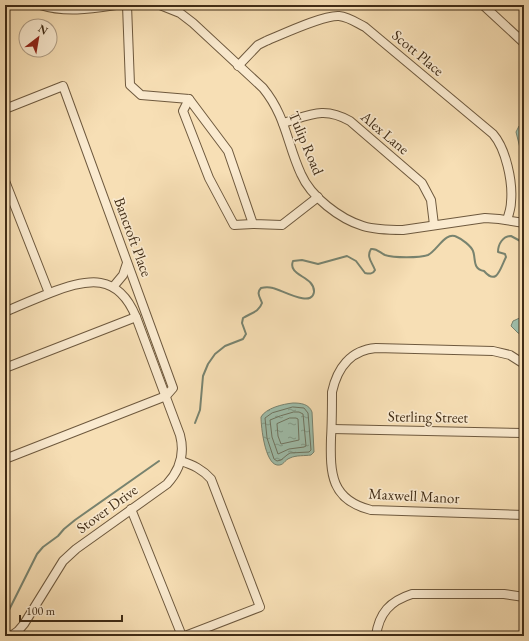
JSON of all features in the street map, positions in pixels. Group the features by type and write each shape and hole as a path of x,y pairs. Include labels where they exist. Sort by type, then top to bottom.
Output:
{"street":[{"path":"40,5 50,8 70,10 116,5"},
{"path":"127,5 130,85 141,95 189,99 228,151 253,224"},
{"name":"Tulip Road","path":"160,5 180,13 193,23 272,100 283,123 301,176 318,197 334,211 353,222 364,226 392,230 403,230 485,218 524,223"},
{"path":"483,5 524,43"},
{"name":"Scott Place","path":"238,66 252,50 266,41 327,17 341,16 353,20 365,27 493,134 498,140 507,161 512,195 507,220"},
{"name":"Bancroft Place","path":"5,109 63,86 173,388 166,396"},
{"path":"189,99 183,111 209,178 234,225 282,225 318,197"},
{"name":"Alex Lane","path":"283,123 316,113 325,112 338,115 350,121 422,182 431,200 434,226"},
{"path":"5,181 49,293"},
{"path":"5,312 71,284 100,282 113,288 123,274 128,263"},
{"name":"Stover Drive","path":"11,636 24,624 56,570 76,548 166,484 176,473 181,461 181,439 131,304 126,297 113,288"},
{"path":"5,368 136,317"},
{"name":"Maxwell Manor","path":"524,364 510,355 493,351 376,348 355,354 345,363 336,377 332,392 331,463 334,478 343,496 358,507 371,510 524,515"},
{"path":"5,460 166,396"},
{"name":"Sterling Street","path":"332,429 524,433"},
{"path":"181,461 200,468 211,479 260,607 185,636"},
{"path":"131,509 182,636"},
{"path":"376,636 380,618 384,613 398,599 412,594 504,594 524,597"}],"water":[{"path":"524,124 524,164 516,132 519,126"},
{"path":"524,316 524,336 518,333 511,326 513,321"},
{"path":"293,403 302,404 311,409 314,452 311,455 292,457 281,465 277,465 269,458 264,444 261,417 267,411 280,405"}],"waterway":[{"path":"195,423 200,410 203,376 208,364 215,354 225,346 243,339 246,334 242,323 243,318 261,306 262,303 259,297 261,288 273,288 296,297 312,297 314,292 313,287 306,279 294,270 292,266 293,261 302,260 318,264 347,256 356,261 365,273 368,274 375,270 369,257 371,249 394,257 424,256 432,253 445,239 453,236 464,241 472,249 476,266 492,277 498,274 506,257 505,254 498,252 500,243 503,239 511,236 524,243"},
{"path":"8,617 9,610 37,554 43,547 58,536 75,520 159,461"}]}
